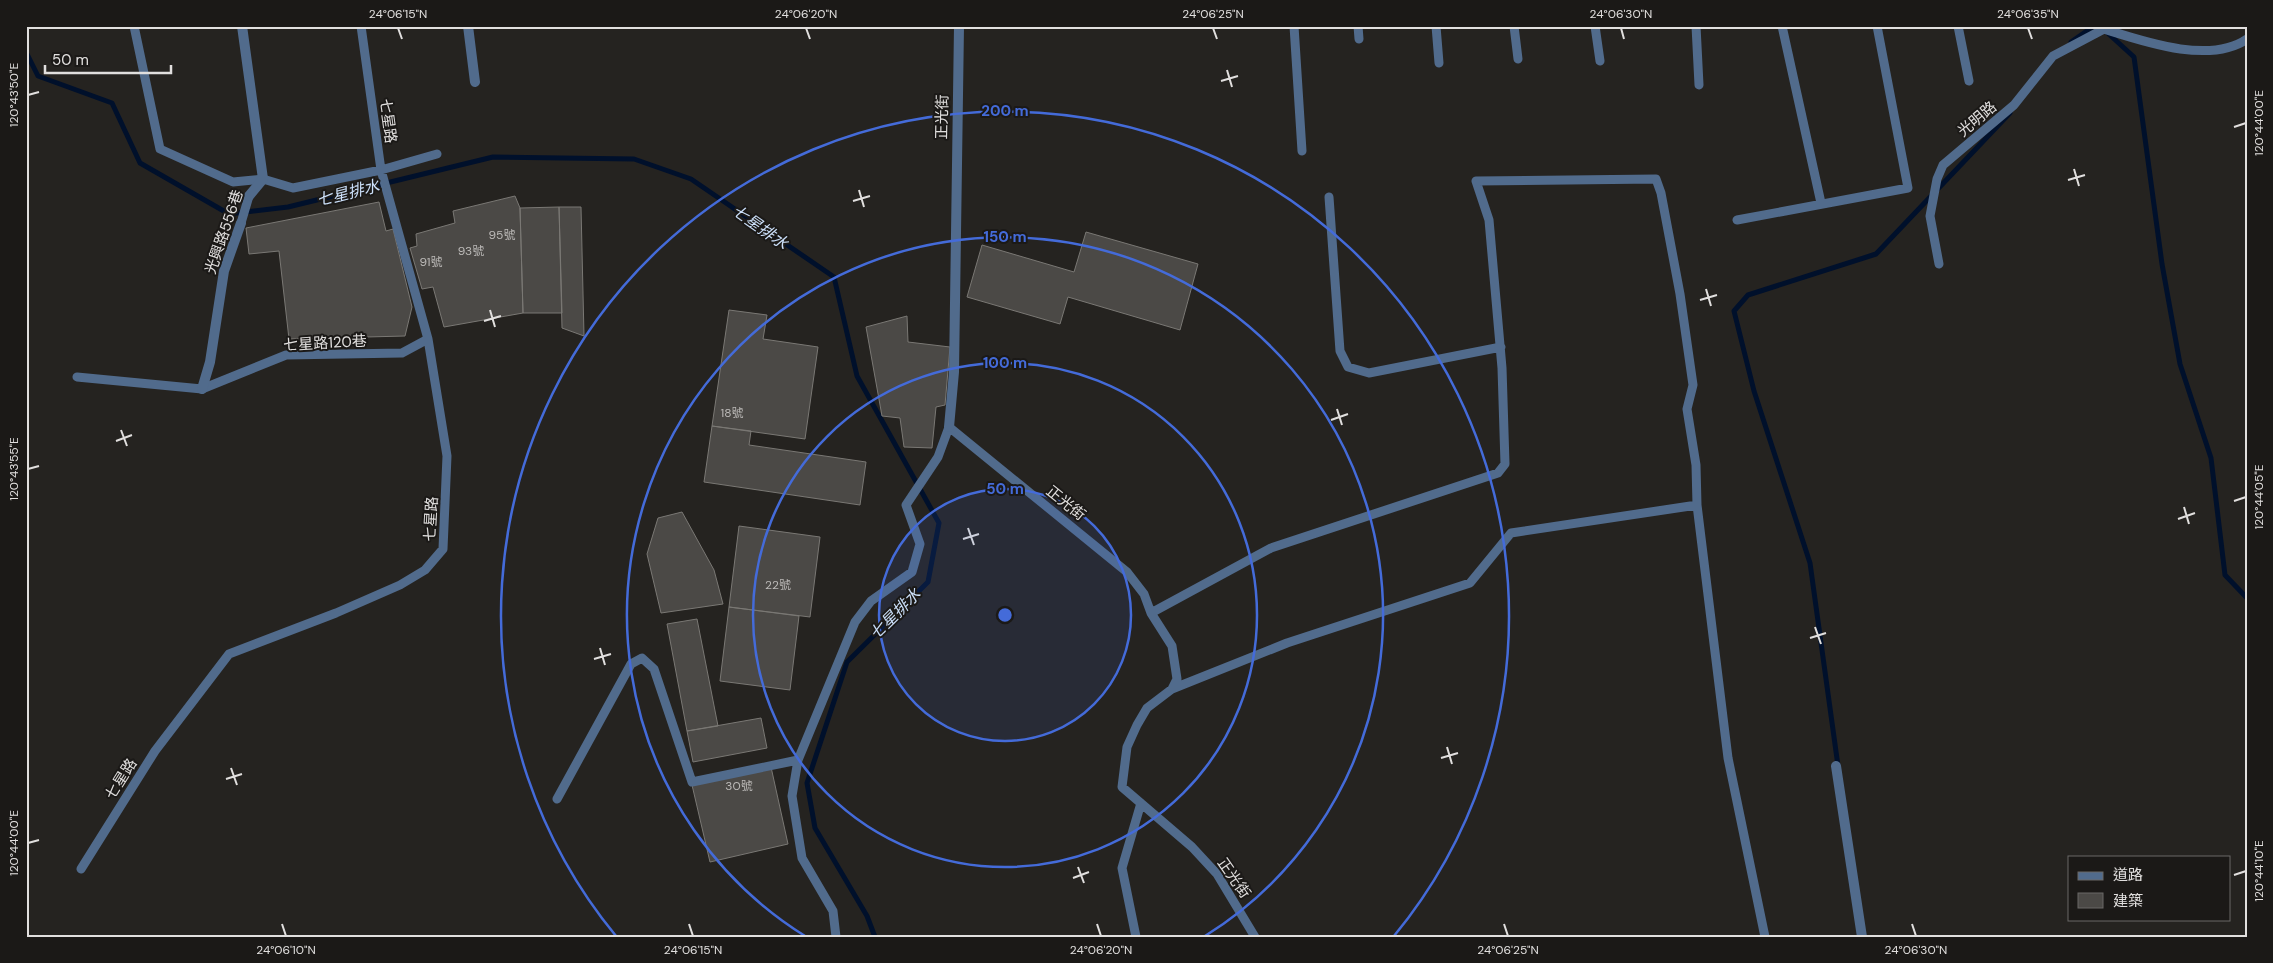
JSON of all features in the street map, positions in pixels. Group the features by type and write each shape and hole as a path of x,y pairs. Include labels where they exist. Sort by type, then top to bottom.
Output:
{"street":[{"name":"光興路556巷","path":"242,26 263,178 249,196"},
{"path":"468,26 475,82"},
{"name":"正光街","path":"949,427 955,362 959,26"},
{"name":"光興路556巷","path":"202,389 210,362 224,271 242,223"},
{"path":"1836,766 1862,937"}],"lane":[{"path":"134,26 160,149 233,182 263,178 293,188 381,171 437,154"},
{"name":"七星路","path":"81,869 155,751 229,654 336,613 400,585 425,570 443,548 447,456 428,339 381,171 361,26"},
{"path":"1294,26 1302,151"},
{"path":"1358,26 1359,39"},
{"path":"1436,26 1439,63"},
{"path":"1514,26 1518,59"},
{"path":"1594,26 1600,61"},
{"path":"1696,26 1699,85"},
{"path":"1782,26 1821,203"},
{"path":"1737,220 1908,188 1876,26"},
{"path":"1958,26 1968,81"},
{"name":"光明路","path":"1939,264 1930,216 1943,165 2014,105 2053,56 2103,28 2162,47 2218,51 2247,39"},
{"path":"1151,613 1271,548 1498,473 1505,464 1501,347 1489,220 1476,181 1656,179 1661,193 1678,285 1694,385 1687,409 1696,465 1696,505 1728,758 1765,937"},
{"name":"光興路556巷","path":"242,223 249,196"},
{"path":"1329,198 1340,351 1348,367 1368,373 1501,347"},
{"name":"七星路120巷","path":"76,377 202,389 286,355 402,353 428,339"},
{"path":"836,937 833,911 802,858 792,796 798,760 855,622 872,601 912,572 920,544 906,505 938,457 949,427"},
{"name":"正光街","path":"949,427 1127,572 1144,594 1151,613 1172,646 1177,679 1172,689 1147,708 1127,747 1122,787 1192,846 1216,874 1255,937"},
{"path":"1172,689 1286,643 1470,583 1511,533 1696,505"},
{"path":"557,799 631,664 642,658 654,669 692,782 798,760"},
{"path":"1136,937 1122,868 1141,803"}],"building":[{"path":"515,196 520,208 523,313 444,327 433,287 422,289 410,248 417,246 416,234 455,223 453,211"},
{"path":"379,202 386,231 393,229 412,307 405,336 289,339 279,251 249,254 246,228"},
{"path":"559,207 581,207 584,336 562,328"},
{"path":"559,207 562,313 523,313 520,208"},
{"path":"1086,232 1198,264 1180,330 1068,297 1060,324 967,297 982,245 1074,272"},
{"path":"729,310 767,315 763,339 818,347 805,439 712,426"},
{"path":"907,316 908,342 950,347 945,405 936,407 932,448 904,447 900,418 882,416 866,327"},
{"path":"712,426 751,431 749,445 866,462 860,505 704,482"},
{"path":"682,512 714,570 723,604 661,613 647,554 658,518"},
{"path":"739,526 820,537 810,617 729,607"},
{"path":"729,607 799,616 790,690 720,681"},
{"path":"697,619 718,726 687,731 667,624"},
{"path":"761,718 767,748 693,762 687,731"},
{"path":"771,767 788,844 710,862 692,785"}],"waterway":[{"path":"2071,42 2094,26"},
{"path":"2100,26 2134,57 2162,264 2180,364 2211,458 2225,575 2247,598"},
{"name":"七星排水","path":"26,52 38,76 112,103 140,163 229,214 288,207 493,157 634,159 691,179 834,277 857,376 939,523 928,582 847,662 807,783 815,828 867,916 875,937"},
{"path":"1838,766 1810,563 1754,391 1734,311 1748,295 1876,254 2010,113"}]}
